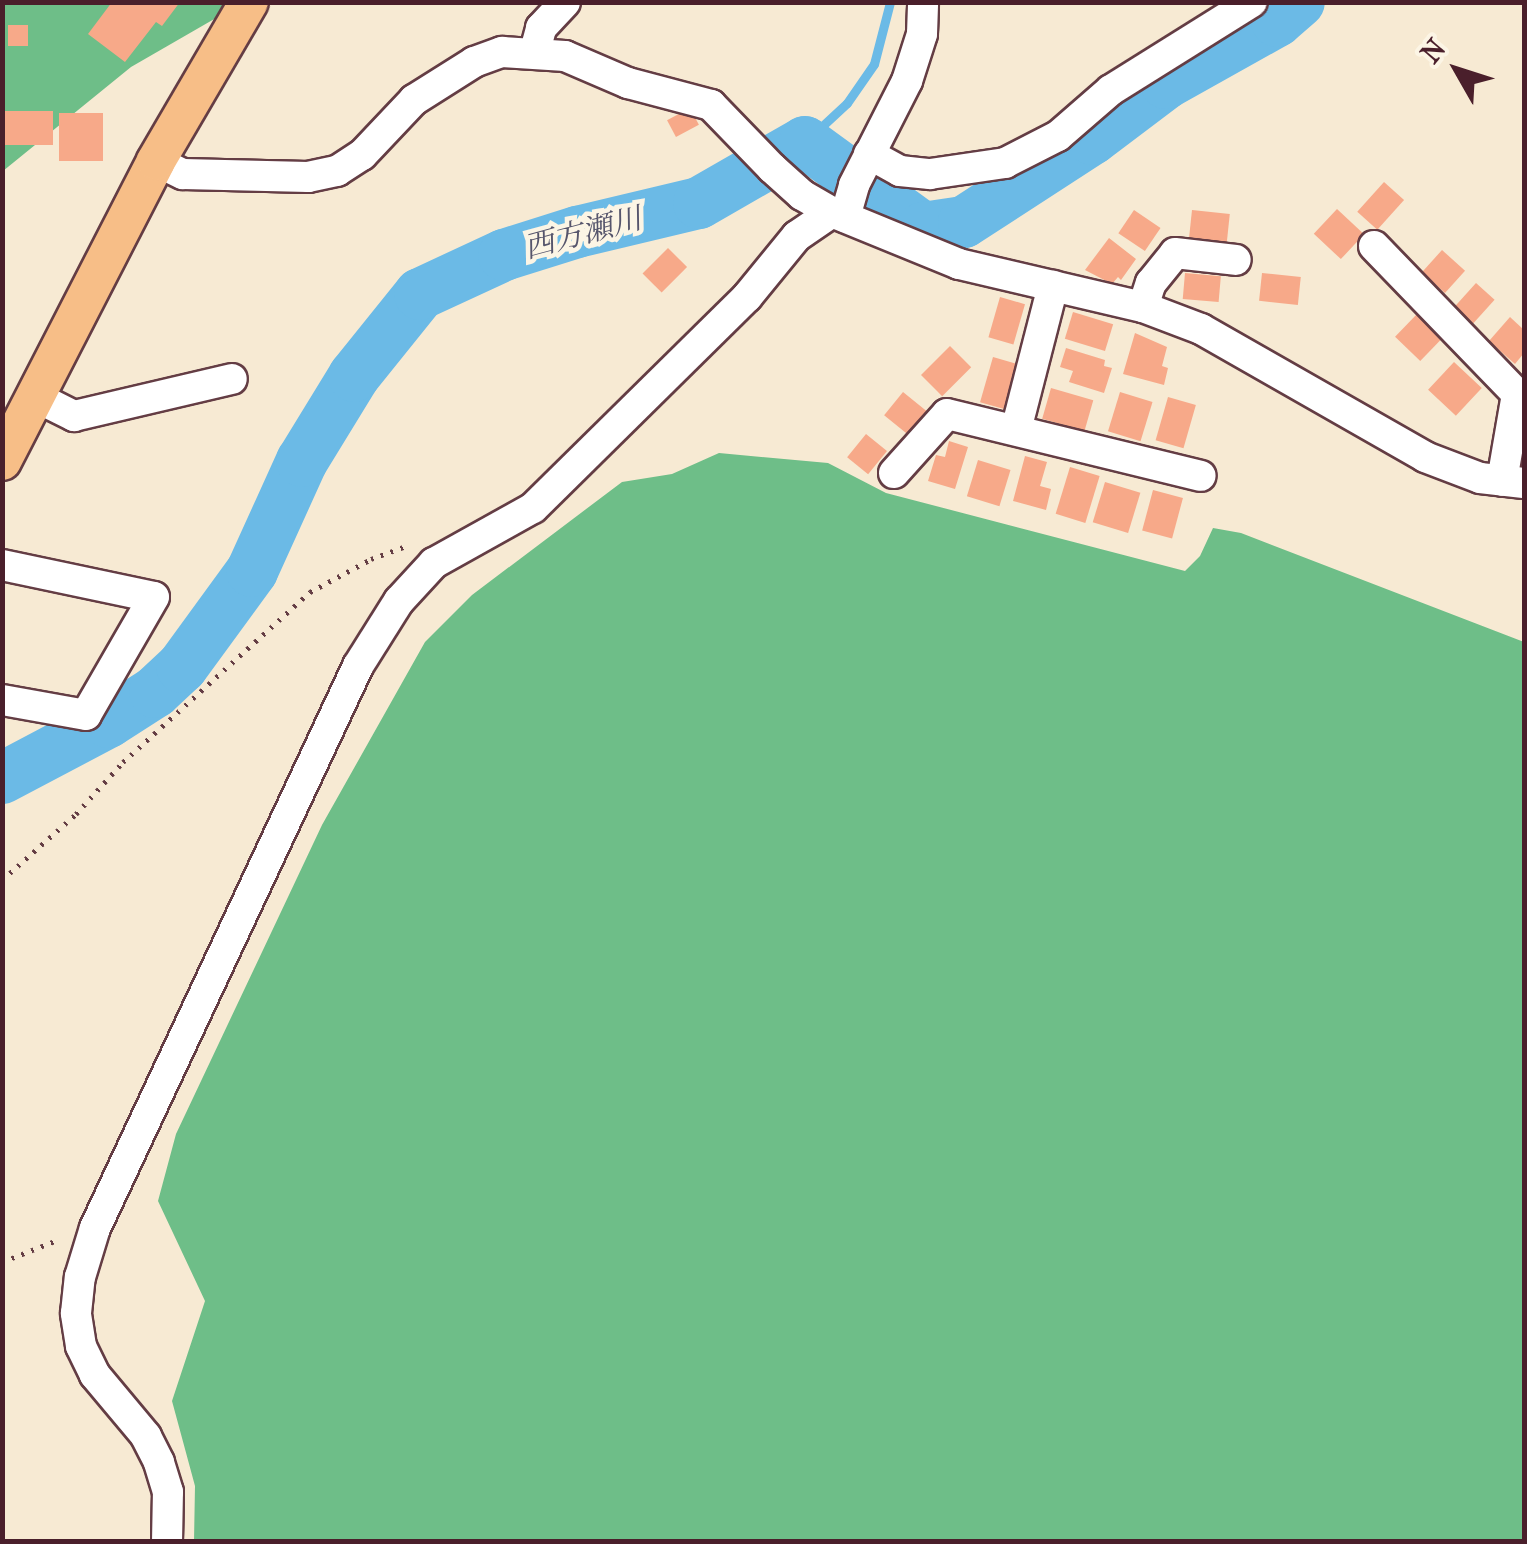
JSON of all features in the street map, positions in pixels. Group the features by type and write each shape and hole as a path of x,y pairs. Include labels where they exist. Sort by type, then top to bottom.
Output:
{"main road":[{"path":"2,460 156,161 249,2"}],"street":[{"path":"534,50 541,28 565,2"},
{"path":"167,1542 168,1492 159,1462 146,1436 95,1376 81,1346 76,1312 80,1277 95,1228 358,666 398,601 434,562 460,544 532,508 748,297 797,236 839,215 907,81 922,34 923,2"},
{"path":"869,154 900,171 930,174 1005,163 1058,136 1111,90 1252,2"},
{"path":"156,161 183,174 308,178 337,172 362,154 414,100 474,62 502,52 534,50 565,56 628,83 702,101 802,195 839,215 959,264 1143,307 1201,329 1425,457 1480,478 1514,482 1520,403 1517,394 1374,246"},
{"path":"1143,307 1151,282 1175,253 1236,260"},
{"path":"1016,430 1053,286"},
{"path":"34,396 74,416 232,379"},
{"path":"894,473 947,414 1201,476"},
{"path":"2,565 154,598 86,715 2,700"}],"path":[{"path":"2,880 76,814 123,762 310,592 371,558 416,542"},
{"path":"2,1262 95,1228"}],"green space":[{"path":"3,3 242,3 131,67 3,171"},
{"path":"719,453 828,463 886,493 1185,571 1200,556 1213,528 1241,533 1524,642 1524,1541 194,1541 195,1486 172,1401 205,1301 158,1201 176,1134 322,825 425,642 472,595 622,482 672,474"}],"building":[{"path":"112,2 180,2 162,26 156,22 125,62 88,34"},
{"path":"8,25 28,25 28,46 8,46"},
{"path":"690,108 699,125 676,137 667,120"},
{"path":"3,111 53,111 53,145 3,145"},
{"path":"59,113 103,113 103,161 59,161"},
{"path":"1384,182 1404,200 1377,230 1357,212"},
{"path":"1337,209 1364,234 1341,259 1314,234"},
{"path":"1134,210 1161,228 1145,251 1118,233"},
{"path":"1192,210 1230,214 1227,243 1189,239"},
{"path":"1109,238 1136,259 1121,280 1118,277 1112,284 1085,270"},
{"path":"668,248 687,267 662,293 643,273"},
{"path":"1442,250 1465,271 1445,293 1422,272"},
{"path":"1185,273 1221,276 1219,302 1183,299"},
{"path":"1262,273 1301,277 1298,305 1259,301"},
{"path":"1476,283 1495,300 1473,324 1455,307"},
{"path":"1000,297 1025,304 1013,345 988,337"},
{"path":"1073,312 1113,324 1105,351 1065,339"},
{"path":"1418,313 1443,337 1420,361 1395,337"},
{"path":"1510,317 1524,330 1524,353 1515,364 1489,341"},
{"path":"1135,333 1167,347 1162,366 1168,368 1164,385 1123,374"},
{"path":"950,346 971,367 942,396 921,375"},
{"path":"1066,348 1105,360 1104,366 1112,368 1104,393 1069,382 1073,371 1060,367"},
{"path":"993,357 1017,364 1004,409 980,402"},
{"path":"1454,362 1482,388 1456,416 1428,390"},
{"path":"1051,388 1093,400 1084,431 1042,419"},
{"path":"903,392 929,413 910,436 884,415"},
{"path":"1120,392 1153,402 1141,441 1108,431"},
{"path":"1168,397 1196,405 1183,448 1156,440"},
{"path":"866,434 887,451 868,474 847,457"},
{"path":"949,441 968,447 955,489 928,481 936,455 945,457"},
{"path":"1025,456 1047,462 1040,486 1051,489 1046,510 1013,501"},
{"path":"978,460 1011,470 999,506 967,496"},
{"path":"1070,467 1100,476 1085,523 1056,514"},
{"path":"1105,482 1140,493 1128,533 1093,522"},
{"path":"1153,490 1183,498 1172,539 1142,531"}],"waterway":[{"path":"805,142 847,103 874,64 890,2"},
{"name":"西方瀬川","path":"2,778 108,722 155,692 182,667 252,571 302,461 354,376 420,294 504,255 577,232 699,203 805,142 923,228 964,222 1092,139 1166,83 1277,21 1299,2"}]}
